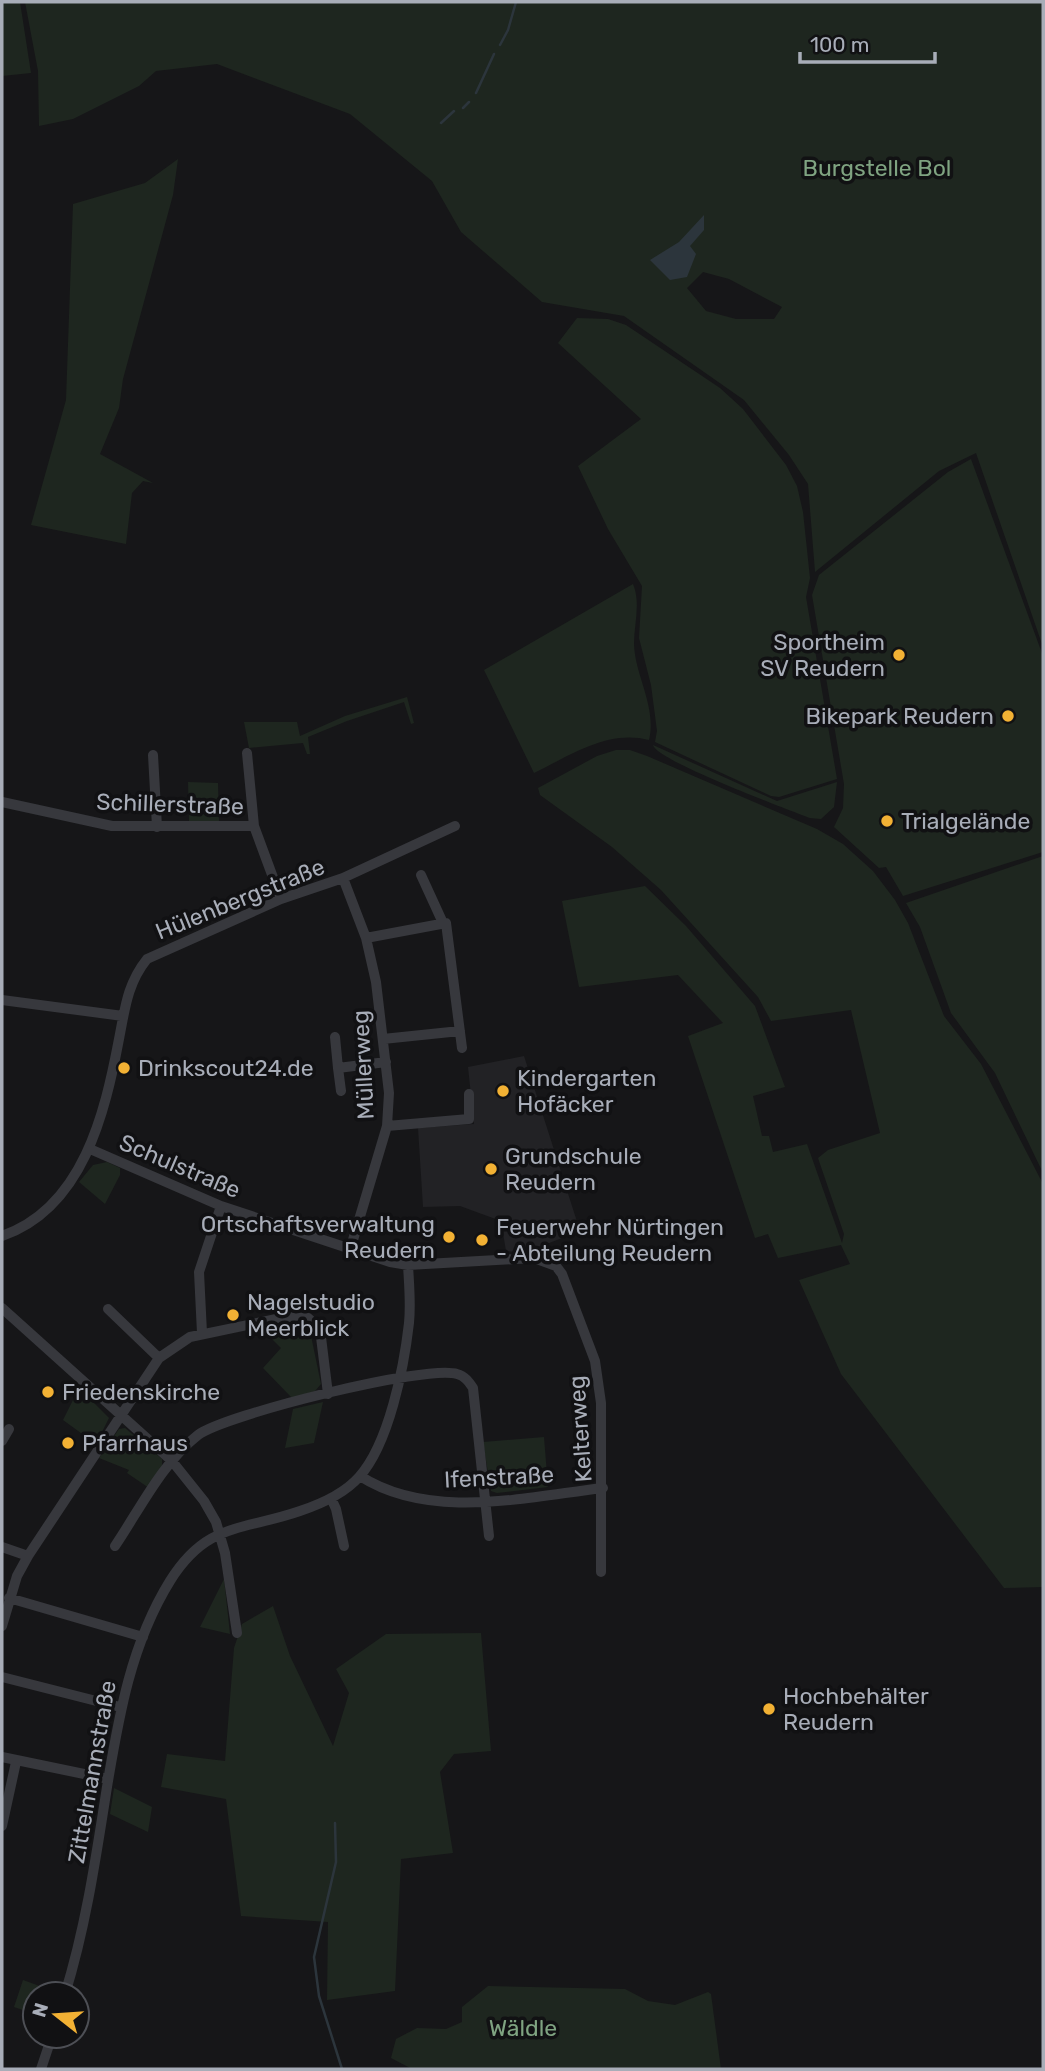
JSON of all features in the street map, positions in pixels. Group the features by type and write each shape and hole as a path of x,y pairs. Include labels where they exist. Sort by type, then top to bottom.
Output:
{"street":[{"path":"247,753 254,826 281,899"},
{"path":"153,755 157,827"},
{"name":"Schillerstraße","path":"2,802 112,826 254,826"},
{"name":"Hülenbergstraße","path":"2,1236 30,1222 56,1200 90,1149 108,1090 123,1016 135,974 147,959 281,899 342,878 455,826"},
{"path":"421,876 443,923 446,923 462,1048"},
{"name":"Müllerweg","path":"342,878 366,938 376,982 386,1062 387,1126 350,1250"},
{"path":"366,938 443,923"},
{"path":"2,1000 123,1016"},
{"path":"383,1039 460,1031"},
{"path":"335,1037 341,1091"},
{"path":"338,1068 386,1062"},
{"path":"387,1126 469,1119 469,1094"},
{"name":"Schulstraße","path":"90,1149 221,1206 350,1250 408,1265 541,1260"},
{"path":"202,1333 199,1272 221,1206"},
{"name":"Kelterweg","path":"541,1260 556,1266 562,1274 595,1361 601,1403 601,1572"},
{"name":"Zittelmannstraße","path":"69,1980 82,1936 120,1707 143,1637 170,1582 188,1557 230,1528 299,1511 331,1498 360,1476 381,1437 398,1377 409,1321 408,1265"},
{"path":"2,1308 172,1461 204,1501 220,1534 234,1595 237,1633"},
{"path":"108,1309 159,1358"},
{"path":"2,1626 9,1598 28,1556 159,1358 172,1346 202,1333 286,1317 308,1318 320,1329 328,1394"},
{"path":"115,1546 172,1461 201,1433 218,1423 398,1377 457,1373 467,1379 473,1388 489,1536"},
{"path":"2,1441 9,1429"},
{"name":"Ifenstraße","path":"360,1476 406,1497 486,1501 603,1488"},
{"path":"331,1498 344,1546"},
{"path":"2,1547 28,1556"},
{"path":"9,1598 143,1637"},
{"path":"2,1677 120,1707"},
{"path":"2,1757 108,1779"},
{"path":"2,1826 16,1762"},
{"path":"41,2069 47,2050"}],"shaded area":[{"path":"704,215 704,230 690,246 696,254 687,277 670,280 650,260 679,242"},
{"name":"Grundschule Reudern","path":"524,1056 580,1231 544,1245 536,1253 506,1251 501,1221 460,1206 423,1207 418,1128 474,1124 468,1067"}],"green space":[{"path":"2,2 20,2 31,73 2,76"},
{"name":"Burgstelle Bol","path":"25,2 1043,2 1043,647 976,453 939,471 815,572 808,484 789,455 744,400 624,316 542,302 461,232 432,181 350,114 217,64 156,71 139,86 73,119 39,126 38,71","holes":["703,272 729,279 782,307 774,319 736,319 706,311 687,288"]},
{"path":"178,159 173,195 123,379 119,408 100,454 153,483 143,481 132,493 126,544 31,525 66,400 73,204 145,183"},
{"path":"577,318 608,319 626,325 720,388 743,409 786,465 797,486 803,512 810,578 806,597 837,779 779,797 771,796 655,742 657,731 651,685 639,638 642,586 608,529 578,466 641,419 558,343"},
{"path":"971,459 1043,656 1043,852 903,896 886,867 879,868 834,827 843,808 844,784 812,595 819,575 948,472"},
{"path":"633,584 637,606 635,656 650,716 649,740 619,738 604,741 534,773 484,670"},
{"path":"407,697 414,723 411,724 404,702 308,737 310,754 307,754 303,743 249,748 244,722 297,722 300,736 345,716"},
{"path":"653,745 777,801 837,782 834,807 821,819 810,818 698,773 676,762"},
{"path":"616,750 630,750 647,756 817,829 843,844 873,871 908,923 944,1016 981,1064 1043,1184 1043,1587 1004,1588 841,1374 799,1280 850,1264 841,1245 778,1258 768,1234 755,1238 688,1036 723,1023 678,975 579,987 562,901 645,886 686,926 755,1006 785,1087 753,1096 762,1136 769,1136 773,1152 807,1144 842,1243 844,1234 818,1158 828,1150 880,1133 851,1010 771,1021 758,997 661,890 612,847 540,795 538,788 597,756"},
{"path":"188,782 218,783 219,821 189,821"},
{"path":"1043,856 1043,1173 995,1073 951,1013 920,927 906,903"},
{"path":"107,1162 120,1168 120,1175 105,1204 79,1182 93,1165"},
{"path":"300,1322 309,1326 321,1384 315,1391 292,1398 263,1368 281,1348 262,1329"},
{"path":"79,1388 109,1418 96,1444 63,1420"},
{"path":"323,1402 314,1443 285,1448 293,1409"},
{"path":"125,1428 162,1459 162,1468 149,1488 127,1473 129,1470 99,1458 119,1429"},
{"path":"544,1437 548,1487 497,1493 491,1491 483,1442"},
{"path":"224,1579 230,1634 200,1627"},
{"path":"273,1606 290,1656 333,1746 349,1693 336,1669 386,1634 481,1633 491,1751 454,1754 440,1772 453,1853 401,1859 395,1991 327,2000 328,1922 241,1916 226,1799 161,1787 167,1754 225,1761 234,1648 242,1624"},
{"path":"114,1788 152,1807 148,1832 110,1814"},
{"path":"21,1986 21,2009 14,2007"},
{"name":"Wäldle","path":"488,1986 625,1989 648,2001 675,2005 708,1992 711,1994 721,2069 412,2069 391,2058 396,2039 417,2028 446,2029 462,2022 462,2007"}],"waterway":[{"path":"500,45 508,30 516,2"},
{"path":"476,93 494,54"},
{"path":"463,108 469,102"},
{"path":"441,123 454,111"},
{"path":"335,1823 336,1862 314,1957 319,1996 342,2069"}],"place":[{"name":"Sportheim SV Reudern","path":"899,655"},
{"name":"Bikepark Reudern","path":"1008,716"},
{"name":"Trialgelände","path":"887,821"},
{"name":"Drinkscout24.de","path":"124,1068"},
{"name":"Kindergarten Hofäcker","path":"503,1091"},
{"name":"Grundschule Reudern","path":"491,1169"},
{"name":"Ortschaftsverwaltung Reudern","path":"449,1237"},
{"name":"Feuerwehr Nürtingen - Abteilung Reudern","path":"482,1240"},
{"name":"Nagelstudio Meerblick","path":"233,1315"},
{"name":"Friedenskirche","path":"48,1392"},
{"name":"Pfarrhaus","path":"68,1443"},
{"name":"Hochbehälter Reudern","path":"769,1709"}]}
